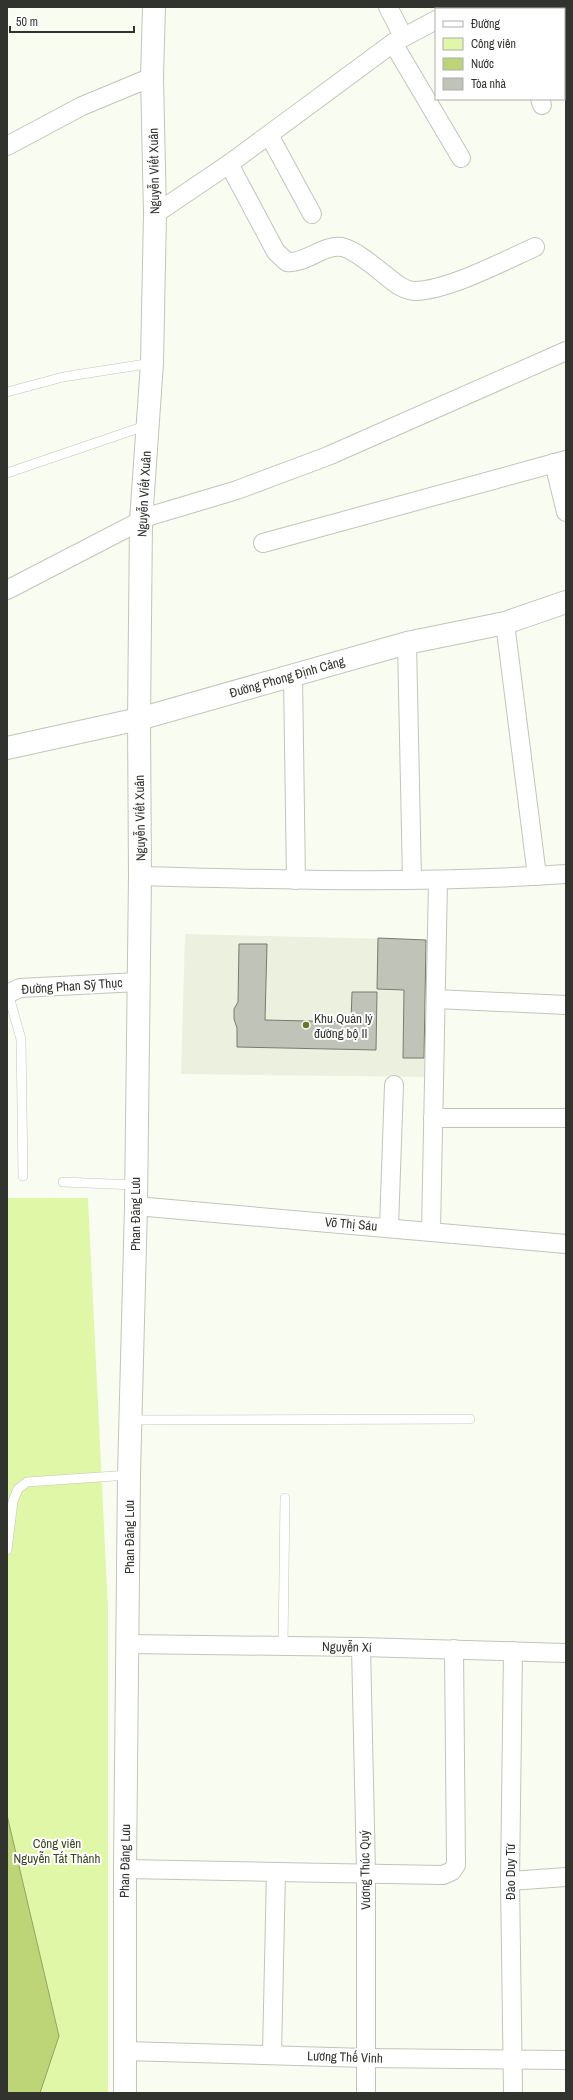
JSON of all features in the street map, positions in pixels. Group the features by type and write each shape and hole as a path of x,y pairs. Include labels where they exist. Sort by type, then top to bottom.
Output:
{"street":[{"name":"Nguyễn Viết Xuân","path":"138,982 140,876 139,719 141,521 152,363 155,214 152,77 154,7"},
{"path":"388,7 398,40 462,158"},
{"path":"155,214 230,164 398,40 435,21"},
{"path":"7,146 82,106 152,77"},
{"path":"269,135 312,214"},
{"path":"230,164 276,252 287,262 298,261 334,248 348,248 398,285 416,291 474,275 535,247"},
{"path":"7,590 150,516 237,490 328,456 566,351"},
{"path":"263,543 560,462 566,512"},
{"name":"Đường Phong Định Cảng","path":"7,748 139,719 407,643 505,623 566,602"},
{"path":"505,623 537,876"},
{"path":"407,643 412,879"},
{"path":"293,676 296,880"},
{"path":"140,876 296,880 438,880 566,874"},
{"path":"431,1231 438,880"},
{"name":"Đường Phan Sỹ Thục","path":"8,993 20,988 138,982"},
{"name":"Phan Đăng Lưu","path":"125,2093 125,1869 129,1644 129,1475 136,1206 138,982"},
{"path":"436,999 566,1005"},
{"path":"390,1227 394,1085"},
{"path":"433,1118 566,1118"},
{"name":"Võ Thị Sáu","path":"136,1206 390,1227 566,1244"},
{"name":"Nguyễn Xí","path":"129,1644 361,1647 566,1653"},
{"name":"Vương Thúc Quý","path":"361,1647 366,1872 366,2093"},
{"path":"125,1869 443,1874 452,1871 456,1865 454,1649"},
{"name":"Đào Duy Từ","path":"513,1651 510,1881 513,2093"},
{"path":"272,2054 276,1872"},
{"path":"510,1881 566,1877"},
{"name":"Lương Thế Vinh","path":"125,2051 272,2054 366,2058 566,2060"}],"lane":[{"path":"7,392 63,377 152,363"},
{"path":"7,473 148,426"},
{"path":"8,993 21,1039 23,1176"},
{"path":"63,1182 135,1185"},
{"path":"130,1420 470,1419"},
{"path":"7,1550 13,1501 18,1489 27,1482 129,1475"},
{"path":"283,1646 285,1498"}],"shaded area":[{"name":"Khu Quản lý đường bộ II","path":"185,934 432,940 429,1077 181,1074"}],"green space":[{"name":"Công viên Nguyễn Tất Thành","path":"7,1198 88,1198 108,1608 108,2093 7,2093"}],"water":[{"path":"7,1815 59,2036 40,2093 7,2093"}],"building":[{"path":"378,938 426,940 424,1058 403,1058 404,990 377,989"},
{"path":"239,944 267,944 265,1020 351,1022 352,992 377,992 376,1050 237,1047 237,1028 234,1019 234,1009 238,1002"}],"place":[{"name":"Khu Quản lý đường bộ II","path":"306,1025"}]}
